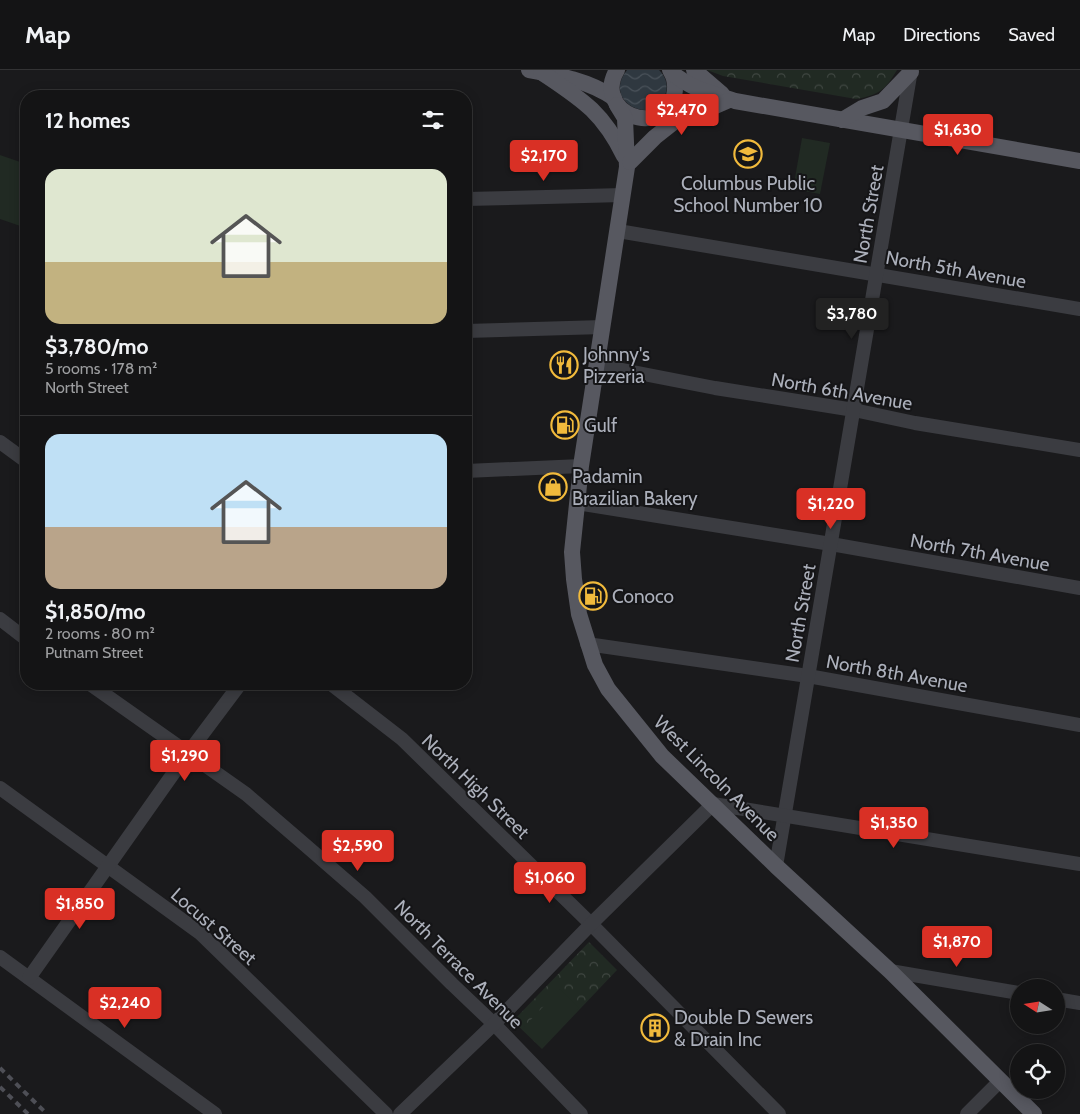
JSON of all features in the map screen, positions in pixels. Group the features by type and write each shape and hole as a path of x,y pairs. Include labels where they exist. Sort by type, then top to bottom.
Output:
{"main road":[{"path":"615,101 612,82 617,70"},
{"path":"694,70 730,100"},
{"path":"536,71 576,80 606,92 623,111 637,118 658,115 679,104 698,101 730,100"},
{"path":"536,71 576,95 593,110 615,138 628,164 655,137 674,122 689,114 704,111 730,100"},
{"path":"842,120 862,108 883,101 911,71"},
{"path":"671,72 698,90 730,100 1080,161"},
{"name":"West Lincoln Avenue","path":"628,164 644,129 673,99 675,91 671,72"},
{"name":"West Lincoln Avenue","path":"615,101 625,118 628,164 581,466 572,552 580,614 587,644 595,665 608,689 662,756 776,866 890,971 1034,1114"}],"street":[{"name":"North Street","path":"776,866 911,71"},
{"path":"472,198 623,195"},
{"name":"North 5th Avenue","path":"618,231 1080,309"},
{"path":"472,331 603,327"},
{"name":"North 6th Avenue","path":"597,365 715,388 854,410 915,423 1080,450"},
{"path":"0,442 20,456"},
{"path":"472,471 581,466"},
{"name":"North 7th Avenue","path":"577,503 831,544 1080,588"},
{"path":"0,620 20,635"},
{"name":"North 8th Avenue","path":"587,644 808,676 1080,725"},
{"name":"North Terrace Avenue","path":"99,690 246,794 345,879 494,1024 581,1114"},
{"path":"29,978 188,753 235,690"},
{"name":"North High Street","path":"339,690 402,739 591,924 779,1114"},
{"name":"Locust Street","path":"0,788 200,933 386,1114"},
{"path":"400,1114 494,1024 591,924 713,804 1080,864"},
{"path":"0,957 215,1114"},
{"path":"890,971 1010,991"},
{"path":"1065,1000 1080,1003"},
{"path":"967,1114 1000,1081"}],"green space":[{"path":"707,70 897,70 881,90 870,96 856,99 723,76"},
{"path":"802,138 830,143 820,194 793,189"},
{"path":"0,155 20,162 20,226 0,219"},
{"path":"589,942 617,970 542,1049 513,1021"},
{"path":"560,989 579,1008 543,1045 524,1027"}],"water":[{"path":"627,70 659,70 667,86 661,103 653,109 643,110 633,107 625,101 621,93 621,82"}],"railway":[{"path":"0,1068 47,1114"},
{"path":"0,1087 28,1114"}],"place":[{"name":"Columbus Public School Number 10","path":"748,154"},
{"name":"Johnny's Pizzeria","path":"564,365"},
{"name":"Gulf","path":"565,425"},
{"name":"Padamin Brazilian Bakery","path":"553,487"},
{"name":"Conoco","path":"593,596"},
{"name":"Double D Sewers & Drain Inc","path":"655,1028"}]}
